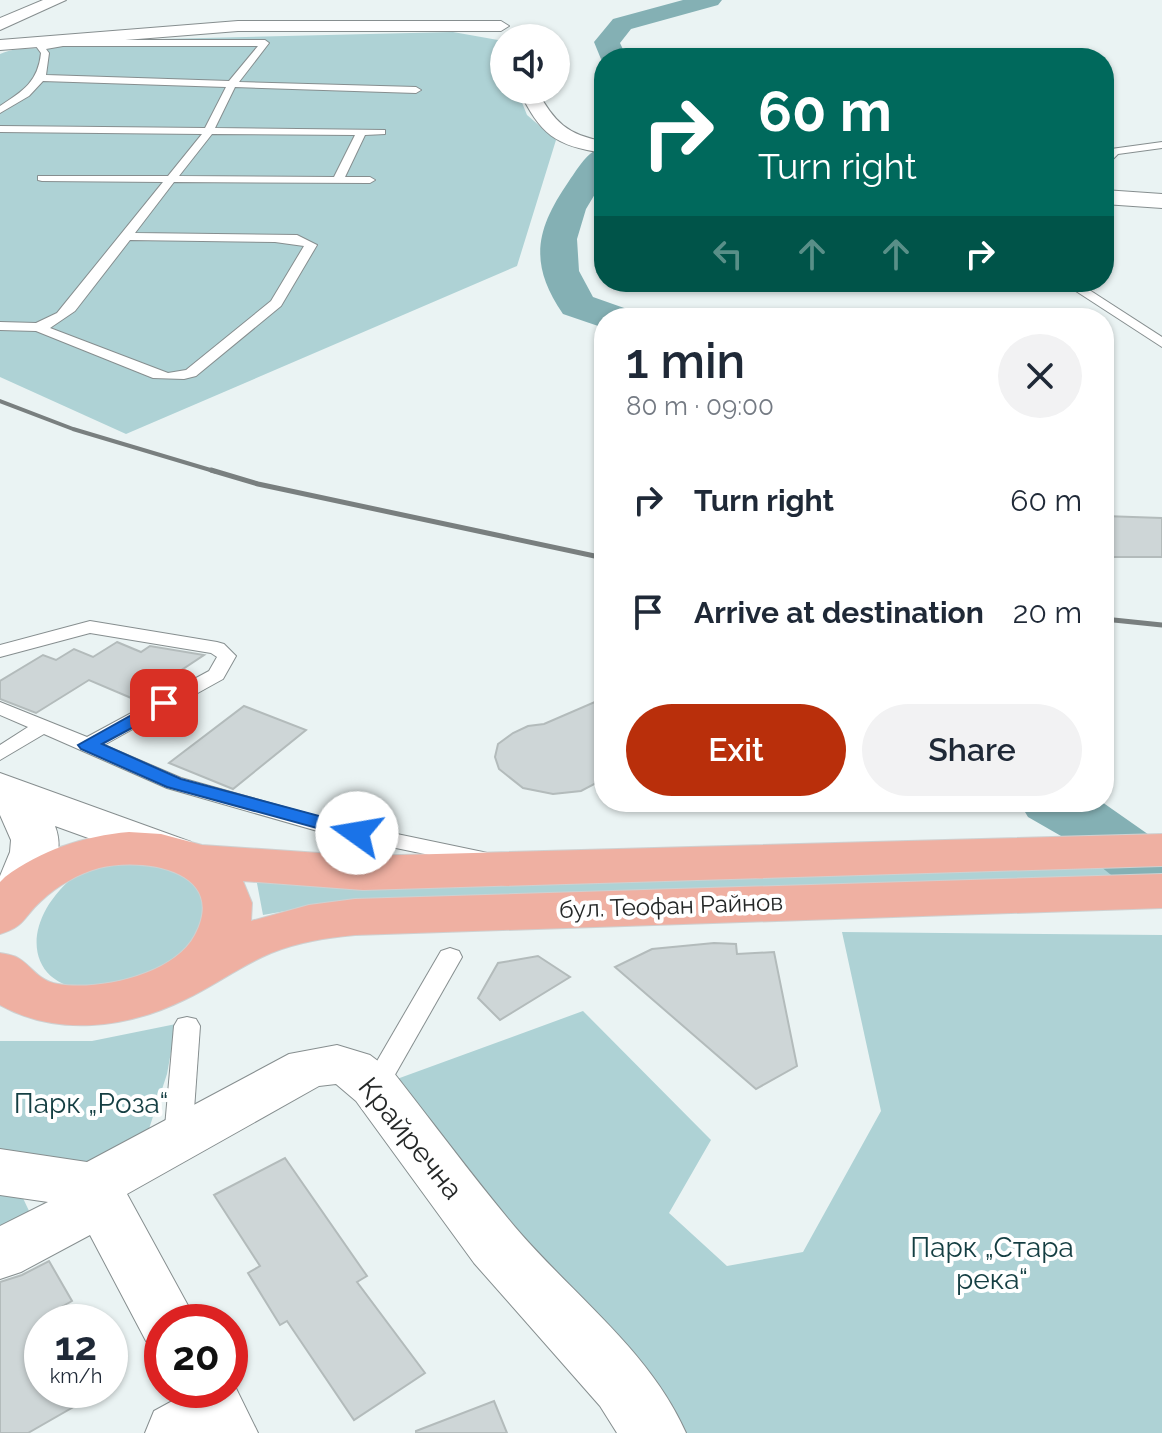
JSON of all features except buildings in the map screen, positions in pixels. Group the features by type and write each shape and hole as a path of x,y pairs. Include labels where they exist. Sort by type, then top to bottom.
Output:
{"main road":[{"path":"0,25 57,0"},
{"path":"0,788 184,857 207,869 224,890 227,916 216,944 191,970 158,990 119,1002 78,1006 14,995"},
{"path":"0,788 25,812 37,837 32,866 7,907"},
{"name":"бул. Теофан Райнов","path":"7,907 50,870 89,855 129,848 184,857 363,873 1162,850"},
{"name":"бул. Теофан Райнов","path":"191,970 265,933 295,924 355,917 1162,891"}],"street":[{"path":"490,9 498,24"},
{"path":"0,45 39,45 238,26 490,32"},
{"path":"534,104 551,130 559,136 594,145"},
{"path":"1114,198 1162,201"},
{"name":"Крайречна","path":"0,1254 178,1142 307,1068 330,1064 354,1068 375,1087 495,1245 622,1385 654,1433"},
{"path":"0,1172 97,1194 157,1304"}],"lane":[{"path":"0,326 24,330 40,328 51,324 70,308 208,132 231,85 265,43 39,45"},
{"path":"0,110 36,86 42,78 45,53 39,45"},
{"path":"42,78 416,90"},
{"path":"0,129 381,132"},
{"path":"338,179 361,132"},
{"path":"1114,152 1162,145"},
{"path":"42,178 370,180"},
{"path":"40,328 63,341 112,355 150,374 179,378 191,373 267,313 284,292 311,245 286,238 125,236"},
{"path":"1083,292 1108,308"},
{"path":"1114,312 1162,343"},
{"path":"0,651 67,631 109,628 217,648 227,656 216,675 88,745"},
{"path":"0,708 174,783 328,827 534,869"},
{"path":"0,754 43,726"},
{"path":"375,1087 450,957"},
{"path":"178,1142 187,1026"}],"green space":[{"path":"453,32 490,39 490,104 523,104 527,115 556,140 517,266 126,434 0,377 0,54 19,49 56,47 76,41"},
{"path":"138,861 186,875 201,889 204,927 173,965 160,971 104,988 76,988 55,979 42,964 37,944 41,921 54,897 84,870"},
{"path":"1162,862 1162,875 331,903 263,915 256,878 334,888"},
{"name":"Парк „Стара река“","path":"842,932 1162,935 1162,1433 654,1433 375,1087 583,1011 711,1140 669,1213 727,1266 803,1252 881,1111"},
{"name":"Парк „Роза“","path":"176,1024 167,1074 145,1141 95,1167 0,1153 0,1041 92,1041"},
{"path":"0,1192 21,1194 30,1213 0,1226"}],"waterway":[{"path":"609,48 607,42 622,24 710,0"},
{"path":"594,170 569,209 559,239 558,255 561,275 577,305 594,311"},
{"path":"1069,812 1092,825 1162,879"}],"railway":[{"path":"0,401 73,429 217,472"},
{"path":"211,470 258,484 594,556"},
{"path":"1114,620 1162,625"}],"route":[{"path":"164,703 88,745 174,783 357,833"}]}
